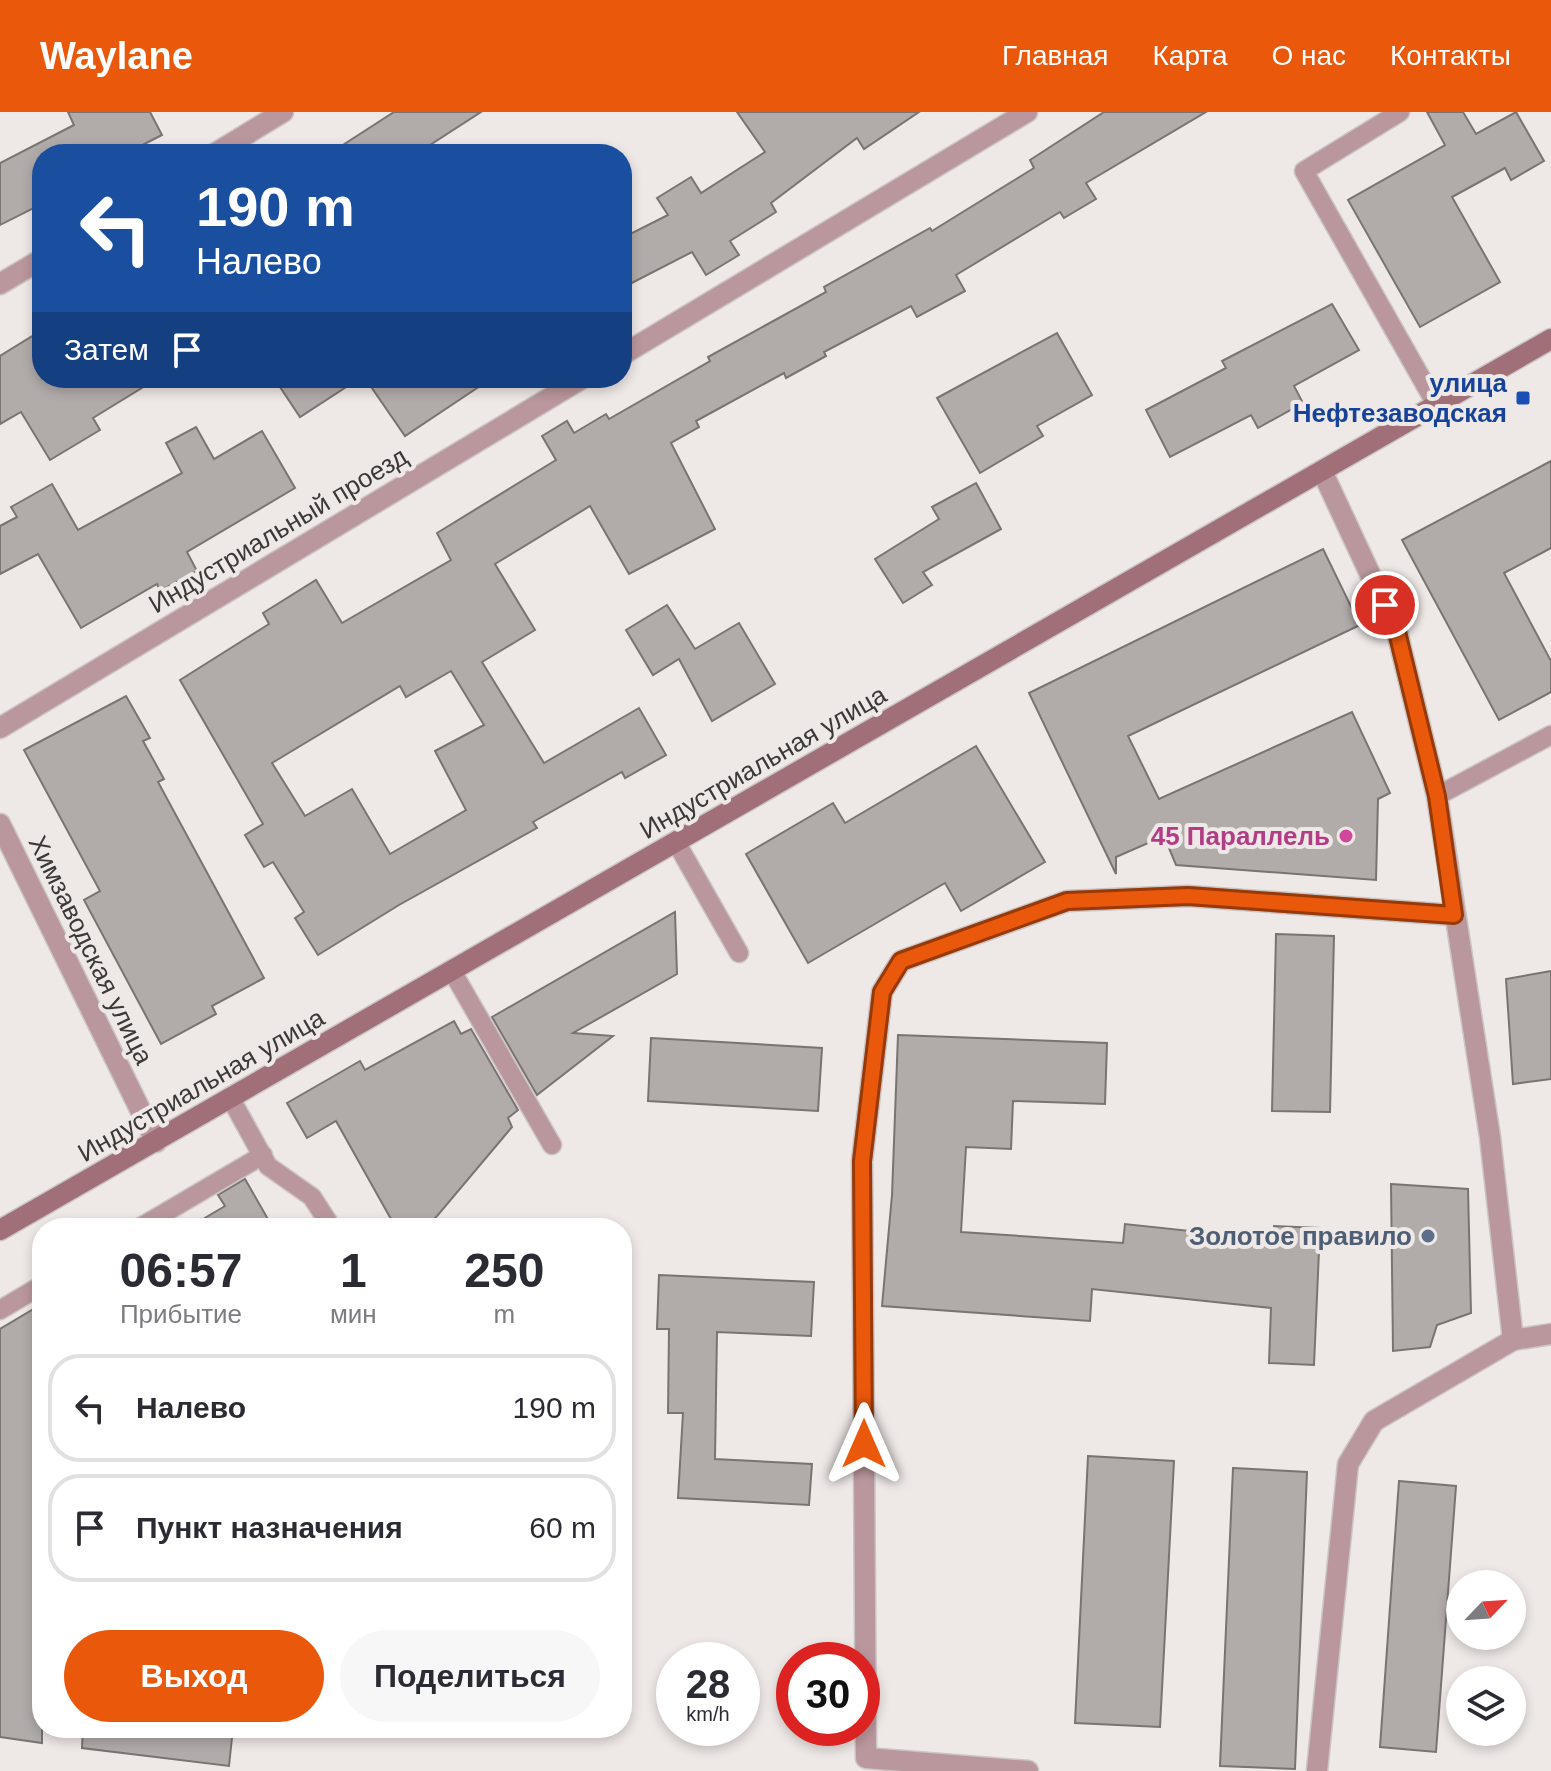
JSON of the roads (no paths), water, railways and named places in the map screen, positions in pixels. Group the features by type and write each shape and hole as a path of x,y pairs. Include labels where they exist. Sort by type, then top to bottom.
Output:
{"main road":[{"name":"Индустриальная улица","path":"0,1230 1551,339"}],"street":[{"path":"230,144 283,112"},
{"path":"632,349 1027,112"},
{"path":"0,284 32,265"},
{"name":"Индустриальный проезд","path":"0,728 566,388"},
{"path":"1322,471 1397,632 1437,796 1490,1137 1513,1340"},
{"name":"Химзаводская улица","path":"0,824 156,1142"},
{"path":"1028,1771 866,1758 862,1161 882,992 901,961 1067,901 1188,896 1454,915"},
{"path":"1317,1771 1348,1464 1374,1421 1513,1340 1551,1334"}],"lane":[{"path":"1400,112 1304,171 1436,404"},
{"path":"1437,796 1551,735"},
{"path":"676,842 739,953"},
{"path":"452,971 552,1145"},
{"path":"231,1099 268,1166 312,1197 326,1218"},
{"path":"156,1218 263,1155"},
{"path":"0,1310 32,1291"}],"place":[{"name":"улица Нефтезаводская","path":"1523,398"},
{"name":"45 Параллель","path":"1346,836"},
{"name":"Золотое правило","path":"1428,1236"}]}
